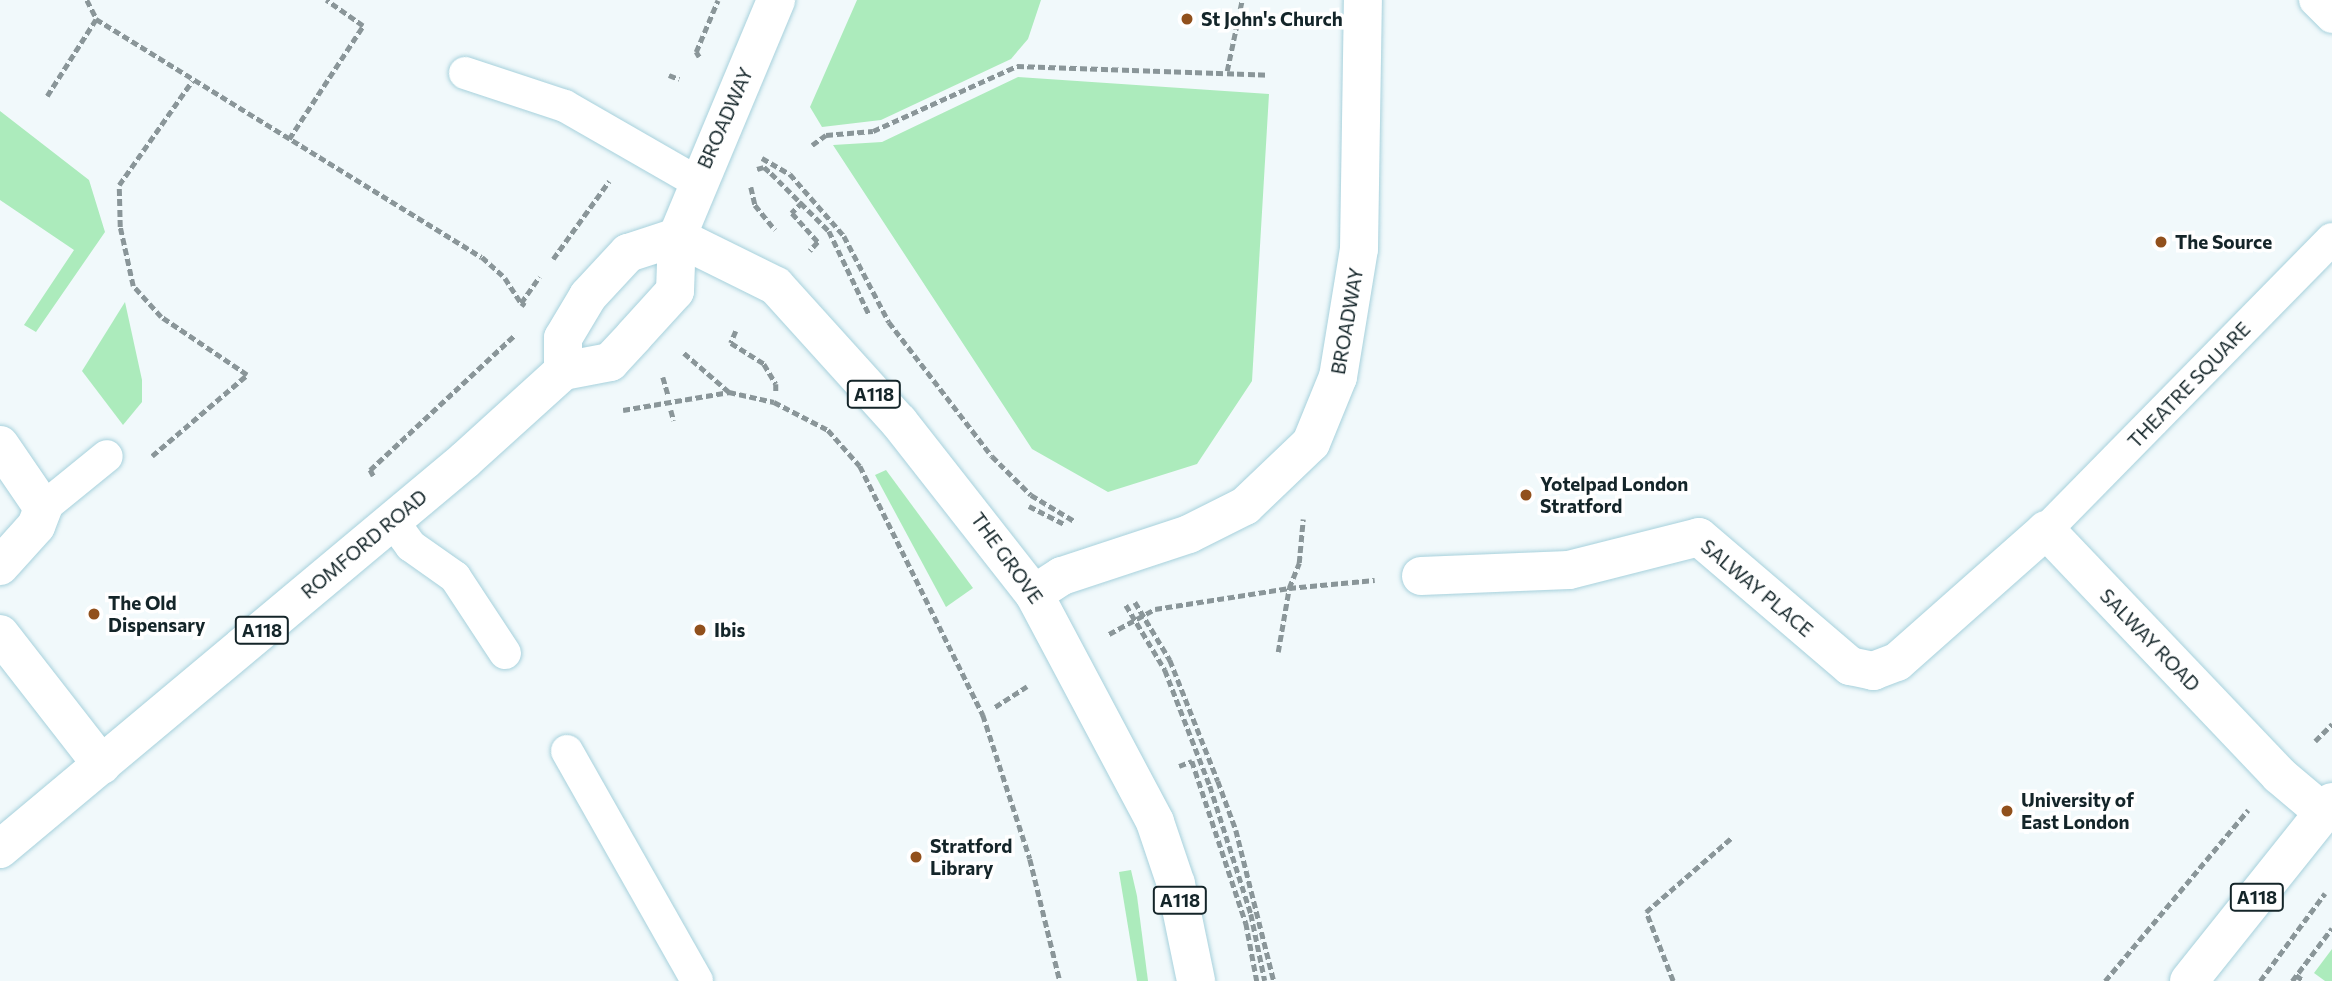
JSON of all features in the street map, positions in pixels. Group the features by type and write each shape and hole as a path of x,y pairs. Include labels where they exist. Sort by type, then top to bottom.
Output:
{"main road":[{"name":"BROADWAY","path":"677,237 697,182 776,0"},
{"name":"BROADWAY","path":"1034,594 1062,576 1189,534 1245,506 1311,443 1338,377 1359,249 1363,0"},
{"path":"677,237 675,291 610,362 563,371 563,338 588,296 628,253 677,237"},
{"name":"THE GROVE","path":"677,237 776,286 900,422 1034,594 1155,822 1176,884 1196,981"},
{"name":"ROMFORD ROAD","path":"0,849 392,520 563,371"},
{"path":"0,445 43,508 36,526 0,566"},
{"name":"SALWAY PLACE","path":"1421,576 1569,570 1699,537 1850,666 1874,671 1897,662 2046,530"},
{"name":"SALWAY ROAD","path":"2046,530 2279,775 2328,808"},
{"path":"0,634 102,765"},
{"name":"A118","path":"2189,981 2328,808"}],"lane":[{"path":"2315,0 2332,17"},
{"path":"465,73 565,106 697,182"},
{"name":"THEATRE SQUARE","path":"2046,530 2332,239"},
{"path":"43,508 107,456"},
{"path":"392,520 411,546 455,577 505,653"},
{"path":"567,751 697,981"}],"path":[{"path":"88,0 96,19 192,81 482,257 505,278 521,303"},
{"path":"289,139 363,26 326,0"},
{"path":"696,52 718,0"},
{"path":"1227,71 1242,0"},
{"path":"47,96 96,19"},
{"path":"812,145 826,135 873,131 1017,66 1227,71 1269,75"},
{"path":"669,75 679,79"},
{"path":"107,456 138,469 247,374 161,317 133,286 120,227 118,185 192,81"},
{"path":"764,159 790,174 844,236 889,322 992,456 1031,495 1083,528"},
{"path":"803,202 792,214 818,242 804,256"},
{"path":"370,470 526,325"},
{"path":"736,331 731,343 764,364 776,384 776,394"},
{"path":"681,350 729,392 774,402 828,430 860,466 983,715 1030,859 1060,981"},
{"path":"671,410 674,421"},
{"path":"1278,652 1289,588 1299,563 1311,443"},
{"path":"1102,638 1155,609 1289,588 1421,576"},
{"path":"1144,616 1170,660 1236,830 1274,981"},
{"path":"995,707 1030,684"},
{"path":"2105,981 2279,775 2332,724"},
{"path":"1673,981 1646,912 1731,838"},
{"path":"2260,981 2332,884"},
{"path":"2292,981 2332,928"},
{"path":"2296,975 2304,981"}],"green space":[{"path":"857,0 1041,0 1028,39 1011,59 881,120 822,127 810,107"},
{"path":"1018,77 1269,94 1252,381 1197,464 1108,492 1032,449 833,145 882,142"},
{"path":"0,111 89,180 105,232 36,332 24,325 74,250 0,200"},
{"path":"125,302 142,380 142,402 123,425 82,371"},
{"path":"886,470 973,588 946,607 875,475"},
{"path":"1131,870 1148,981 1137,981 1119,872"},
{"path":"2332,949 2332,981 2325,981 2314,973"}],"place":[{"name":"St John's Church","path":"1187,19"},
{"name":"The Source","path":"2161,242"},
{"name":"Yotelpad London Stratford","path":"1526,495"},
{"name":"The Old Dispensary","path":"94,614"},
{"name":"Ibis","path":"700,630"},
{"name":"University of East London","path":"2007,811"},
{"name":"Stratford Library","path":"916,857"}]}
